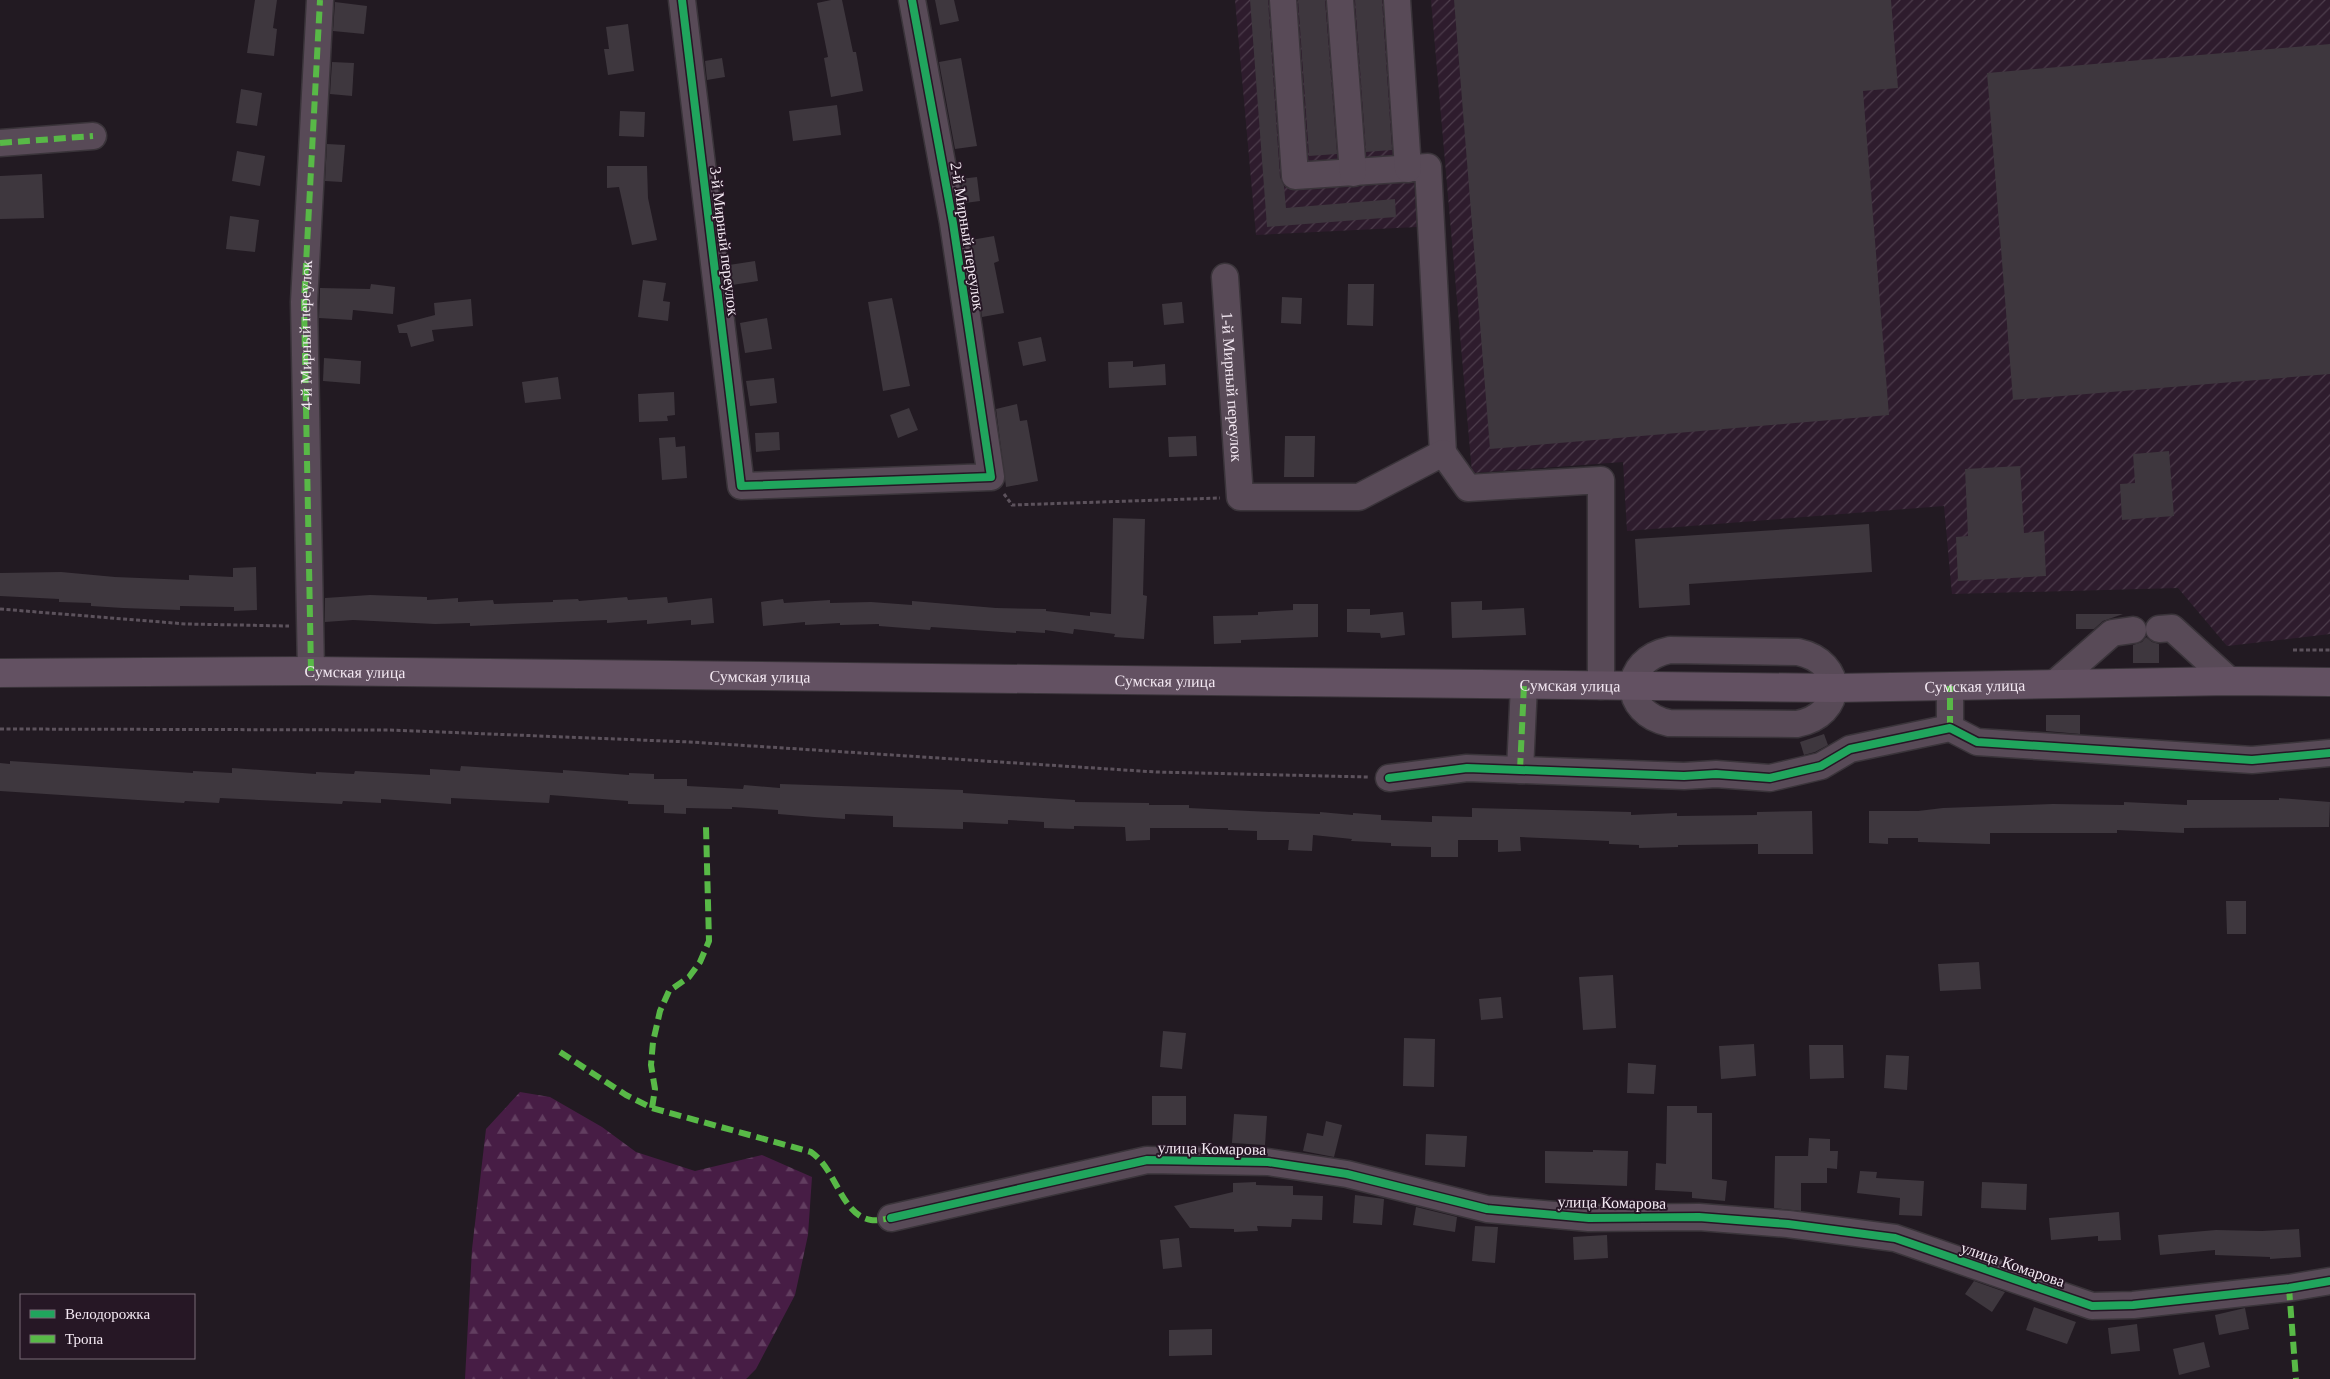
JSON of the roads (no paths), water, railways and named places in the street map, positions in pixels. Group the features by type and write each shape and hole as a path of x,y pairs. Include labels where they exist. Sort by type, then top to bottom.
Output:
{"main road":[{"name":"Сумская улица","path":"0,673 311,671 1834,688 2230,681 2330,682"}],"street":[{"name":"4-й Мирный переулок","path":"311,671 304,302 320,0"},
{"name":"3-й Мирный переулок","path":"682,0 741,486 991,477"},
{"name":"2-й Мирный переулок","path":"912,0 953,223 991,477"},
{"path":"1283,0 1295,176 1418,168"},
{"path":"1340,0 1353,173"},
{"path":"1397,0 1418,168 1443,453 1468,488 1601,480 1601,686"},
{"path":"0,143 93,136"},
{"name":"1-й Мирный переулок","path":"1225,278 1240,497 1359,497 1443,453"},
{"path":"2159,629 2172,628 2230,681"},
{"path":"2054,684 2112,633 2133,630"},
{"path":"1690,650 1798,652 1812,654 1824,662 1831,674 1834,688 1831,702 1823,714 1811,722 1797,724 1669,723 1655,720 1643,712 1636,700 1633,686 1636,672 1644,661 1656,653 1690,650"},
{"path":"1520,770 1524,685"},
{"path":"1950,686 1950,728"},
{"path":"1389,778 1467,768 1684,776 1716,774 1770,778 1821,766 1850,749 1950,728 1977,742 2252,760 2330,753"},
{"name":"улица Комарова","path":"891,1218 1147,1160 1268,1162 1346,1174 1487,1209 1589,1218 1699,1217 1788,1224 1895,1238 2092,1306 2133,1305 2280,1289 2330,1281"}]}
